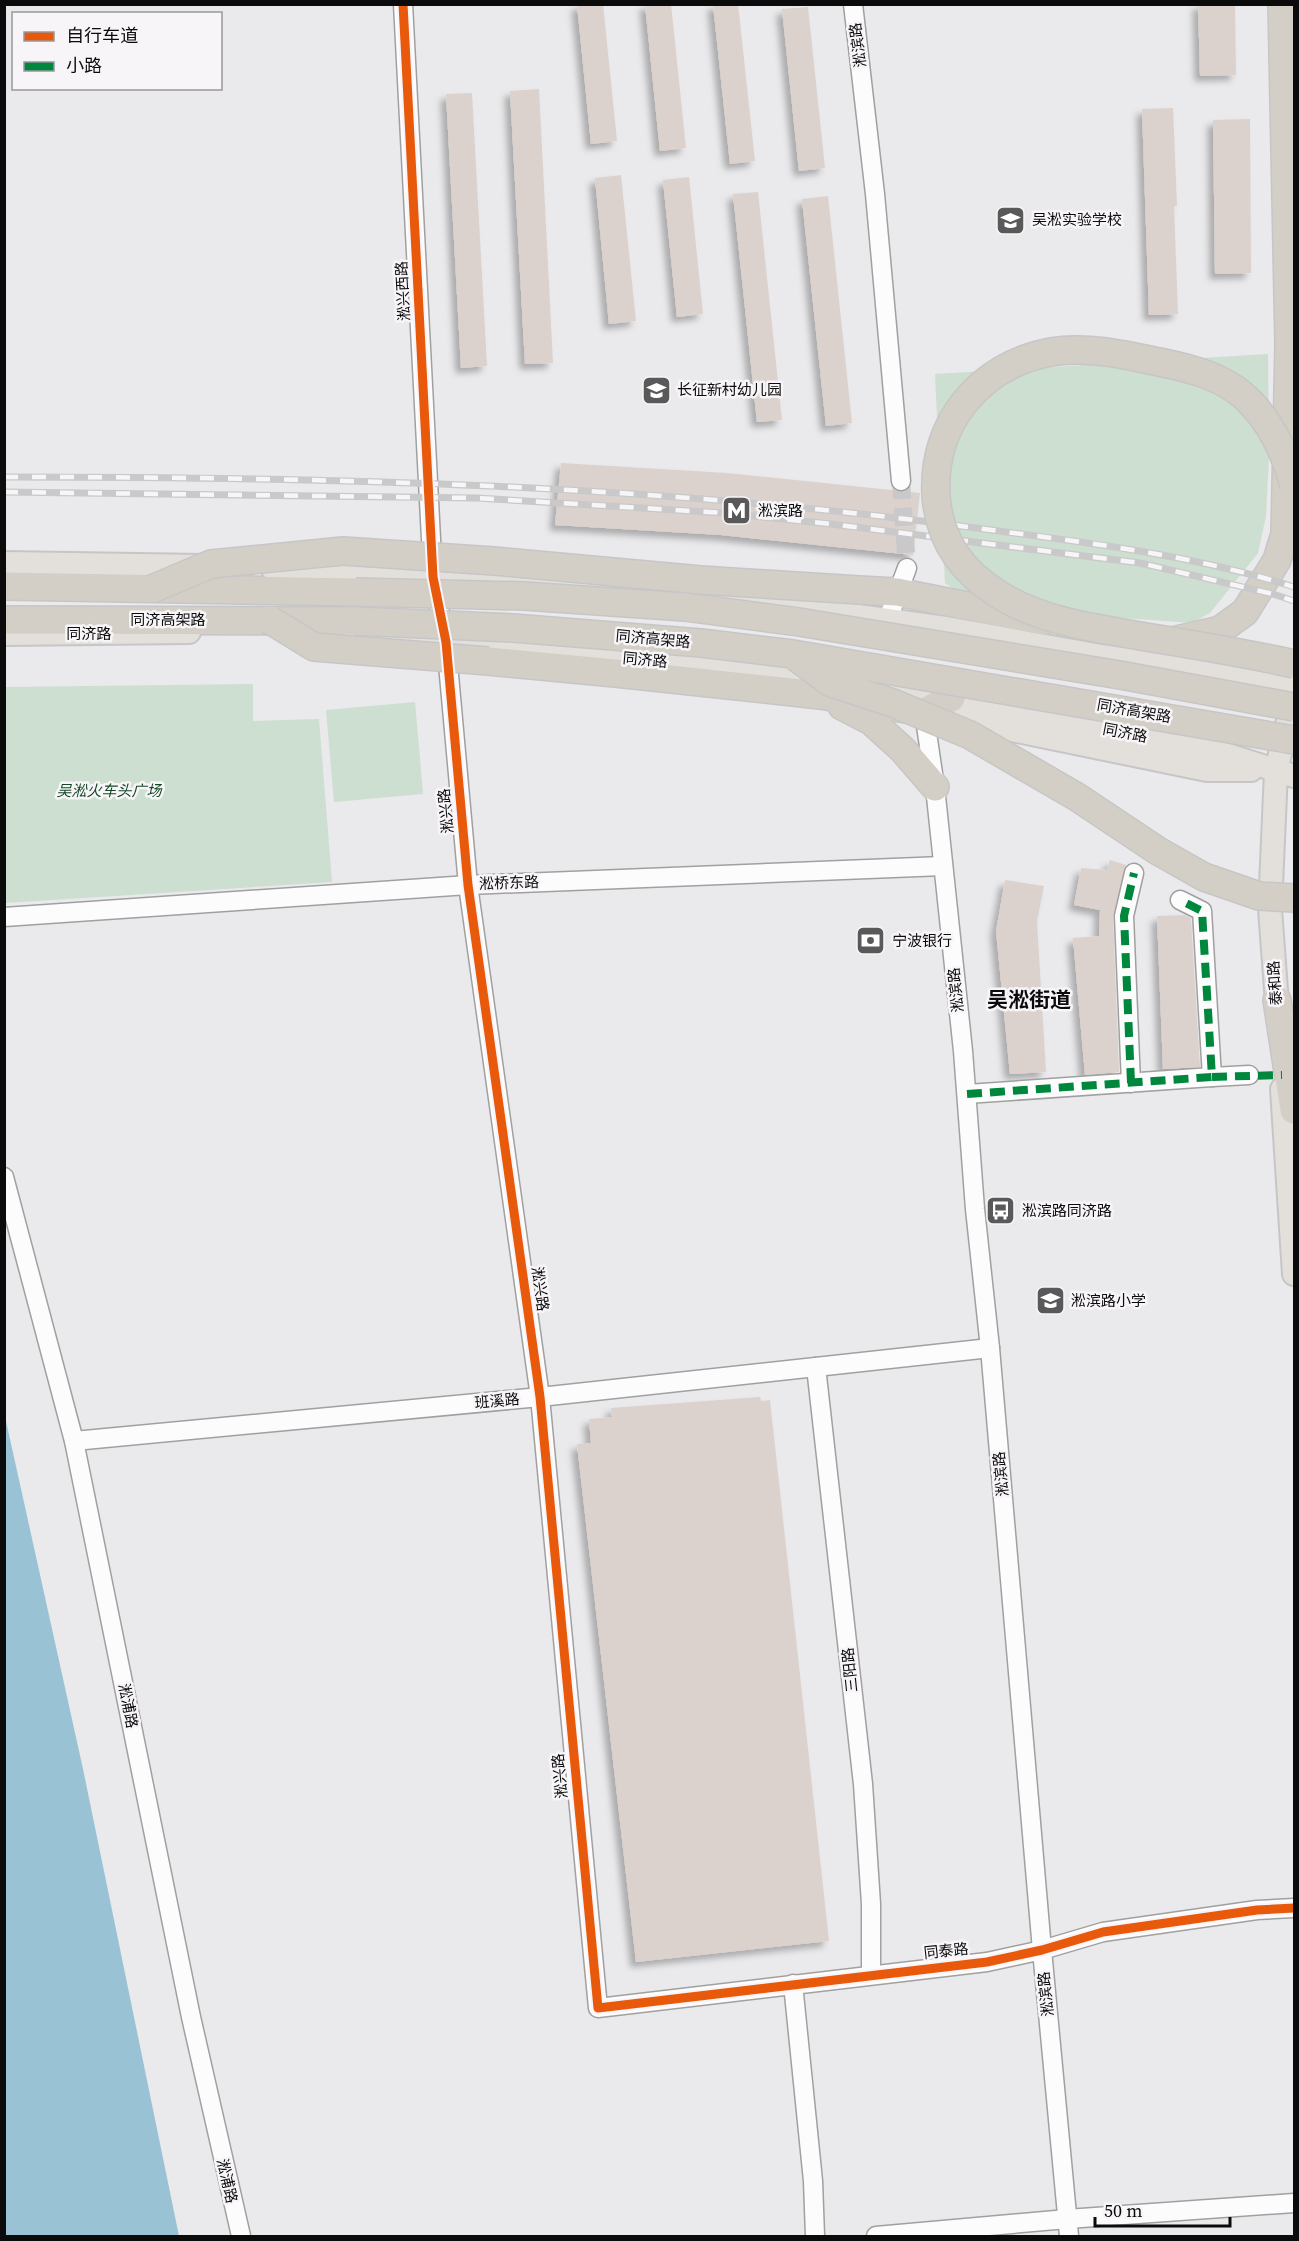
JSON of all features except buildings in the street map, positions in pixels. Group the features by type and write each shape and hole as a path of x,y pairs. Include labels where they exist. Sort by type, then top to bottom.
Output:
{"highway":[{"path":"152,589 211,564 343,551 494,561 701,580 860,590 902,580 1114,636 1175,641 1220,630 1245,612 1277,560 1285,534 1289,344 1282,4"},
{"path":"1289,344 1294,370"},
{"path":"1294,486 1286,457 1273,432 1251,402 1223,381 1191,368 1124,355 1084,351 1053,352 1022,359 993,375 969,396 955,414 939,455 936,481 937,510 954,555 969,572 998,594 1015,603 1032,611 1074,624 1294,663"},
{"name":"同济高架路","path":"4,586 524,596 686,607 868,633 1294,707"},
{"name":"同济高架路","path":"4,620 355,621 513,628 700,643 793,654 1294,740"},
{"path":"270,621 314,647 615,673 820,695 924,712 951,698"},
{"path":"793,654 831,683 893,703 970,735 1077,797 1158,851 1204,877 1259,896 1294,898"},
{"path":"820,695 871,721 903,750 935,787"},
{"path":"1277,1000 1294,1110"}],"main road":[{"path":"4,563 295,568 571,583 733,599 888,619 1101,656 1146,660 1294,686"},
{"path":"902,580 946,628"},
{"name":"同济路","path":"4,634 155,634 240,630 446,642 744,668 951,698 1215,751 1285,773"},
{"name":"泰和路","path":"1294,694 1270,909 1294,1274"},
{"name":"同济路","path":"924,712 1207,770 1285,773"}],"street":[{"name":"淞兴西路","path":"403,4 433,577"},
{"name":"淞滨路","path":"853,4 875,194 901,481"},
{"name":"淞兴路","path":"433,577 446,642 468,885 540,1397 598,2008"},
{"path":"888,619 902,580"},
{"name":"淞滨路","path":"924,712 935,787 967,1094 975,1209 990,1348 1041,1950 1068,2228"},
{"name":"淞桥东路","path":"4,917 468,885 943,866"},
{"path":"1131,1083 1124,916 1134,873"},
{"path":"1180,900 1202,911 1212,1077"},
{"path":"967,1094 1249,1075"},
{"name":"淞浦路","path":"4,1177 74,1441 191,2017 241,2236"},
{"name":"班溪路","path":"74,1441 540,1397 990,1348"},
{"name":"三阳路","path":"816,1367 864,1795 871,1904 871,1974"},
{"name":"同泰路","path":"598,2008 987,1962 1041,1950 1103,1932 1257,1910 1294,1908"},
{"path":"793,1984 813,2181 815,2236"},
{"path":"876,2236 1068,2228 1294,2203"}],"green space":[{"path":"1268,354 1269,457 1266,516 1258,553 1210,613 1192,623 979,608 945,583 935,374"},
{"name":"吴淞火车头广场","path":"253,684 253,721 319,719 332,882 5,903 5,687"},
{"path":"415,702 423,794 334,802 326,710"}],"water":[{"path":"4,1412 83,1769 179,2236 5,2236"}],"tunnel":[{"path":"901,481 907,568"}],"railway":[{"path":"4,477 364,481 603,492 723,501 961,526 1129,549 1213,565 1294,587"},
{"path":"4,492 477,498 724,513 831,524 1140,563 1294,601"}],"marked path":[{"path":"1131,1083 1124,916 1134,873"},
{"path":"967,1094 1212,1077 1202,911 1180,900"},
{"path":"1212,1077 1282,1075"}],"cycle path":[{"path":"403,4 433,577 446,642 468,885 540,1397 598,2008 987,1962 1042,1950 1103,1932 1257,1910 1294,1908"}],"place":[{"name":"吴淞实验学校","path":"1011,220"},
{"name":"长征新村幼儿园","path":"656,390"},
{"name":"淞滨路","path":"737,511"},
{"name":"宁波银行","path":"871,941"},
{"name":"淞滨路同济路","path":"1001,1211"},
{"name":"淞滨路小学","path":"1050,1301"}],"district":[{"name":"吴淞街道","path":"1029,1000"}]}
